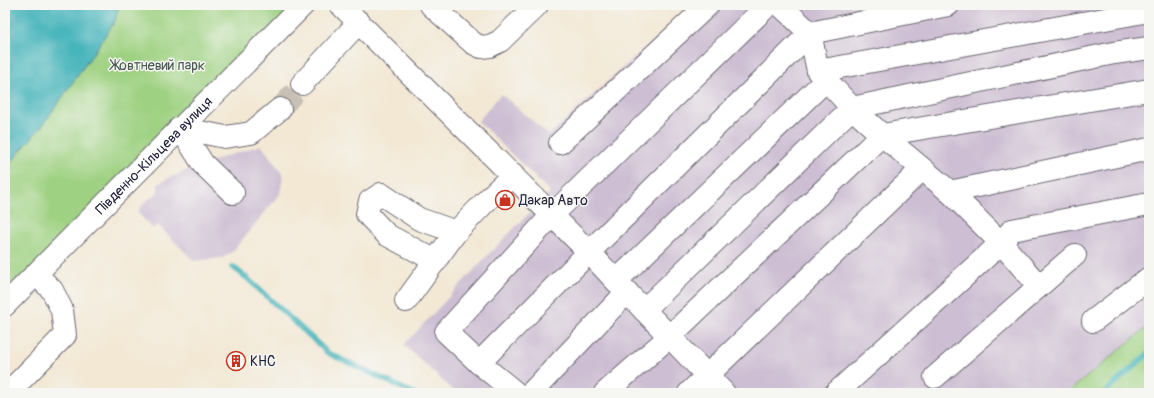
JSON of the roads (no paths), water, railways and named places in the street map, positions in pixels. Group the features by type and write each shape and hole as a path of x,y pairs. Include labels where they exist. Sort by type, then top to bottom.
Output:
{"main road":[{"name":"Південно-Кільцева вулиця","path":"5,305 303,5"},
{"path":"341,5 513,175 724,393"},
{"path":"431,5 473,43 482,47 490,46 500,41 537,5"},
{"path":"560,143 708,5"},
{"path":"516,393 479,363 446,332 552,215 768,5"},
{"path":"780,5 810,33 822,76 852,108 950,192 1001,243 1039,286"},
{"path":"479,363 810,33 948,5"},
{"path":"531,393 621,287 822,76 1149,11"},
{"path":"302,84 359,22"},
{"path":"644,310 852,108 1114,53 1149,48"},
{"path":"606,393 669,337 882,134 1149,90"},
{"path":"180,128 226,137 251,133 280,109"},
{"path":"180,128 203,164 233,193"},
{"path":"950,192 1149,148"},
{"path":"688,393 922,169"},
{"path":"406,301 456,232 513,175"},
{"path":"436,261 387,235 367,214 370,202 381,194 419,219 456,232"},
{"path":"836,393 1001,243 1012,230 1149,204"},
{"path":"935,378 1075,256"},
{"path":"8,393 65,335 62,310 52,290 36,274"},
{"path":"1093,321 1149,278"}],"water":[{"path":"5,5 119,5 115,21 90,58 41,127 5,169"}],"waterway":[{"path":"233,267 328,353 413,393"},
{"path":"1104,393 1149,353"}],"tunnel":[{"path":"280,109 302,84"}],"place":[{"name":"Дакар Авто","path":"505,200"},
{"name":"КНС","path":"236,361"}],"park label":[{"name":"Жовтневий парк","path":"158,65"}]}
